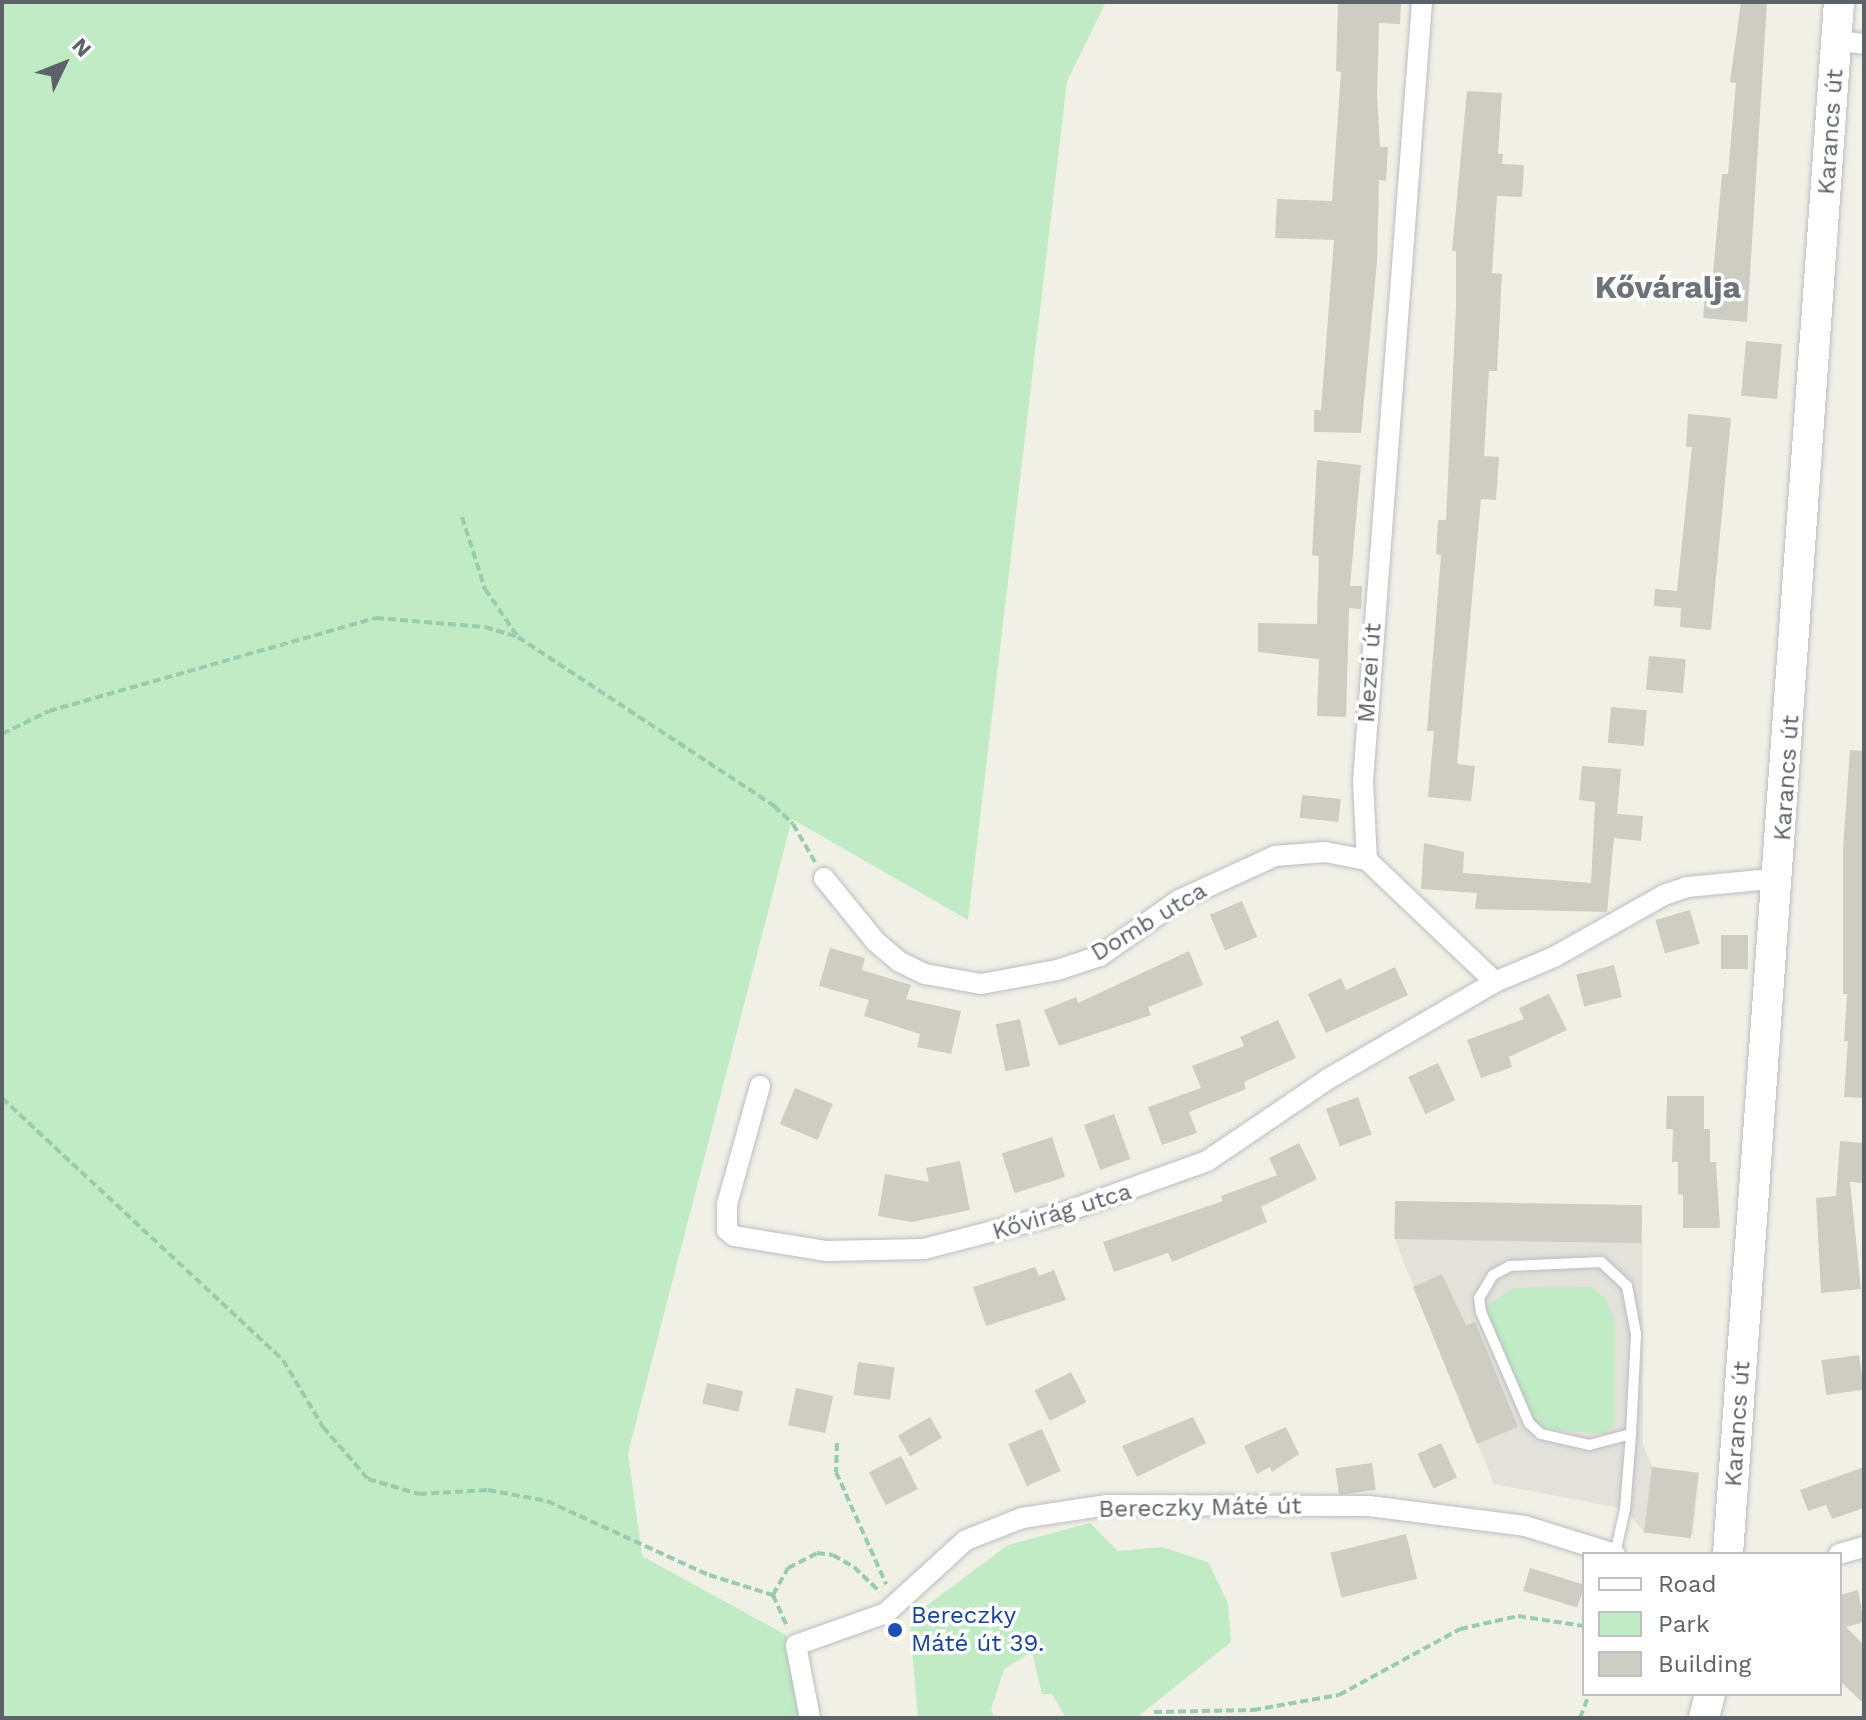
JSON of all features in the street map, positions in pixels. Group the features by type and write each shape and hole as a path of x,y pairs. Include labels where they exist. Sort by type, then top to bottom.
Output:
{"main road":[{"name":"Karancs út","path":"1728,1552 1780,878 1850,42 1839,2"},
{"path":"1704,1718 1710,1696"}],"street":[{"name":"Mezei út","path":"1367,860 1364,766 1422,2"},
{"name":"Domb utca","path":"824,878 876,942 900,962 925,974 981,984 1057,970 1100,956 1179,900 1275,856 1325,852 1367,860"},
{"path":"1367,860 1495,982 1554,957 1664,895 1687,887 1780,878"},
{"name":"Kővirág utca","path":"760,1086 727,1204 727,1230 734,1236 827,1251 924,1249 1062,1213 1207,1161 1328,1079 1495,982"},
{"name":"Bereczky Máté út","path":"796,1645 855,1627 892,1609 982,1531 1022,1518 1107,1505 1369,1506 1449,1513 1525,1526 1609,1552"},
{"path":"1842,1553 1864,1547"},
{"path":"796,1645 810,1718"}],"lane":[{"path":"1615,1552 1625,1509 1631,1434 1636,1334 1633,1301 1618,1273 1601,1262 1510,1266 1493,1275 1479,1298 1481,1312 1529,1423 1541,1434 1589,1445 1631,1434"}],"path":[{"path":"462,517 485,589 518,637"},
{"path":"2,734 49,711 376,618 471,625 518,637 774,806 793,824 824,878"},
{"path":"2,1098 283,1360 323,1427 368,1479 419,1494 488,1490 547,1501 709,1575 773,1595 796,1645"},
{"path":"837,1443 836,1472 870,1537 892,1609"},
{"path":"773,1595 788,1568 800,1557 833,1555 870,1580 892,1609"},
{"path":"1158,1718 1154,1712 1253,1710 1339,1695 1460,1629 1518,1616 1582,1626"},
{"path":"1580,1718 1588,1696"}],"shaded area":[{"path":"1395,1201 1642,1205 1643,1444 1652,1467 1699,1473 1693,1535 1645,1533 1625,1509 1494,1484 1396,1243"}],"green space":[{"path":"2,2 1106,2 1067,81 968,920 792,819 628,1453 642,1556 786,1635 799,1718 2,1718"},
{"path":"1591,1287 1605,1299 1615,1322 1614,1425 1604,1434 1542,1428 1528,1419 1486,1328 1487,1306 1514,1288"},
{"path":"1090,1523 1118,1551 1162,1547 1208,1562 1228,1603 1231,1642 1136,1718 1066,1718 1052,1694 1042,1694 1032,1652 1004,1669 991,1709 994,1718 918,1718 910,1626 926,1606 1008,1545"}],"building":[{"path":"1338,2 1401,2 1400,24 1379,23 1377,94 1380,147 1388,147 1386,181 1379,180 1377,262 1361,433 1314,432 1314,410 1321,410 1334,240 1275,238 1277,199 1332,201 1341,72 1336,71"},
{"path":"1741,2 1767,2 1747,322 1703,318 1706,285 1712,285 1722,174 1728,174 1736,83 1730,82"},
{"path":"1467,91 1502,93 1498,154 1503,154 1502,164 1524,165 1522,197 1497,196 1492,273 1502,274 1497,371 1489,371 1484,456 1499,457 1496,500 1481,499 1457,764 1475,766 1471,801 1428,797 1434,731 1427,731 1441,555 1436,554 1438,520 1446,520 1456,305 1456,251 1452,251"},
{"path":"1746,341 1782,344 1777,399 1741,396"},
{"path":"1688,414 1731,418 1711,630 1680,627 1681,608 1654,606 1655,589 1677,591 1692,447 1686,447"},
{"path":"1317,460 1361,465 1350,586 1362,586 1361,609 1349,608 1346,717 1317,716 1319,659 1258,652 1258,623 1317,624 1319,556 1312,555"},
{"path":"1649,656 1686,659 1683,693 1646,690"},
{"path":"1611,707 1647,710 1644,746 1608,743"},
{"path":"1850,750 1864,751 1864,1098 1844,1097 1848,1041 1844,1041 1847,994 1843,994 1843,849"},
{"path":"1582,766 1621,769 1617,814 1643,816 1641,841 1614,838 1607,912 1475,909 1477,893 1421,889 1424,843 1464,852 1463,873 1591,883 1595,802 1579,800"},
{"path":"1302,795 1341,799 1338,822 1300,818"},
{"path":"1242,901 1257,937 1225,951 1210,915"},
{"path":"1690,910 1700,944 1665,954 1655,920"},
{"path":"1721,935 1748,935 1748,969 1721,969"},
{"path":"830,948 865,958 862,970 911,985 906,999 961,1011 951,1054 917,1047 920,1034 864,1016 869,1000 819,986"},
{"path":"1189,951 1203,985 1148,1007 1151,1015 1059,1046 1044,1010 1076,997 1078,1003"},
{"path":"1614,965 1622,997 1584,1006 1576,974"},
{"path":"1395,967 1408,995 1326,1033 1308,994 1341,978 1346,990"},
{"path":"1549,994 1567,1030 1509,1057 1512,1067 1481,1078 1467,1040 1524,1019 1519,1008"},
{"path":"1020,1019 1030,1066 1006,1071 996,1024"},
{"path":"1278,1020 1296,1058 1244,1082 1246,1089 1189,1112 1197,1133 1162,1145 1148,1107 1201,1088 1192,1066 1244,1046 1240,1037"},
{"path":"1438,1063 1455,1100 1425,1114 1408,1077"},
{"path":"795,1088 833,1104 818,1140 780,1124"},
{"path":"1667,1096 1704,1096 1704,1129 1710,1129 1710,1162 1716,1162 1720,1228 1683,1228 1683,1195 1678,1194 1678,1162 1672,1162 1673,1129 1666,1129"},
{"path":"1358,1097 1372,1135 1340,1146 1326,1109"},
{"path":"1114,1114 1130,1159 1100,1170 1084,1125"},
{"path":"1052,1137 1065,1177 1015,1193 1002,1153"},
{"path":"1840,1141 1864,1143 1864,1183 1850,1182 1861,1289 1821,1293 1816,1198 1836,1196"},
{"path":"1299,1143 1317,1179 1261,1207 1267,1222 1172,1262 1168,1253 1114,1272 1103,1242 1223,1201 1221,1196 1277,1175 1269,1158"},
{"path":"960,1161 970,1210 912,1222 878,1216 885,1174 929,1182 926,1168"},
{"path":"1395,1201 1642,1205 1641,1243 1394,1239"},
{"path":"1035,1267 1039,1276 1054,1270 1066,1300 986,1326 973,1287"},
{"path":"1442,1274 1466,1325 1475,1322 1518,1427 1477,1444 1413,1287"},
{"path":"1859,1355 1864,1390 1826,1395 1821,1360"},
{"path":"858,1362 895,1367 890,1400 853,1395"},
{"path":"1071,1372 1086,1402 1050,1421 1034,1391"},
{"path":"707,1383 743,1391 738,1412 702,1403"},
{"path":"796,1388 833,1396 825,1433 788,1425"},
{"path":"930,1417 942,1438 910,1456 898,1436"},
{"path":"1193,1417 1206,1443 1137,1477 1122,1446"},
{"path":"1286,1427 1299,1454 1272,1472 1270,1467 1257,1474 1244,1446"},
{"path":"1042,1429 1061,1471 1027,1486 1008,1444"},
{"path":"1441,1443 1457,1477 1433,1488 1417,1454"},
{"path":"901,1456 918,1489 886,1505 869,1472"},
{"path":"1372,1463 1376,1490 1339,1495 1335,1468"},
{"path":"1652,1467 1699,1473 1691,1538 1644,1533"},
{"path":"1864,1467 1864,1508 1832,1519 1826,1505 1808,1511 1800,1490"},
{"path":"1406,1534 1417,1579 1341,1598 1330,1553"},
{"path":"1530,1568 1582,1584 1577,1608 1523,1591"},
{"path":"1858,1590 1864,1622 1846,1627 1864,1645 1864,1704 1842,1683 1842,1594"}],"place":[{"name":"Bereczky Máté út 39.","path":"895,1630"}],"district":[{"name":"Kőváralja","path":"1668,287"}]}
